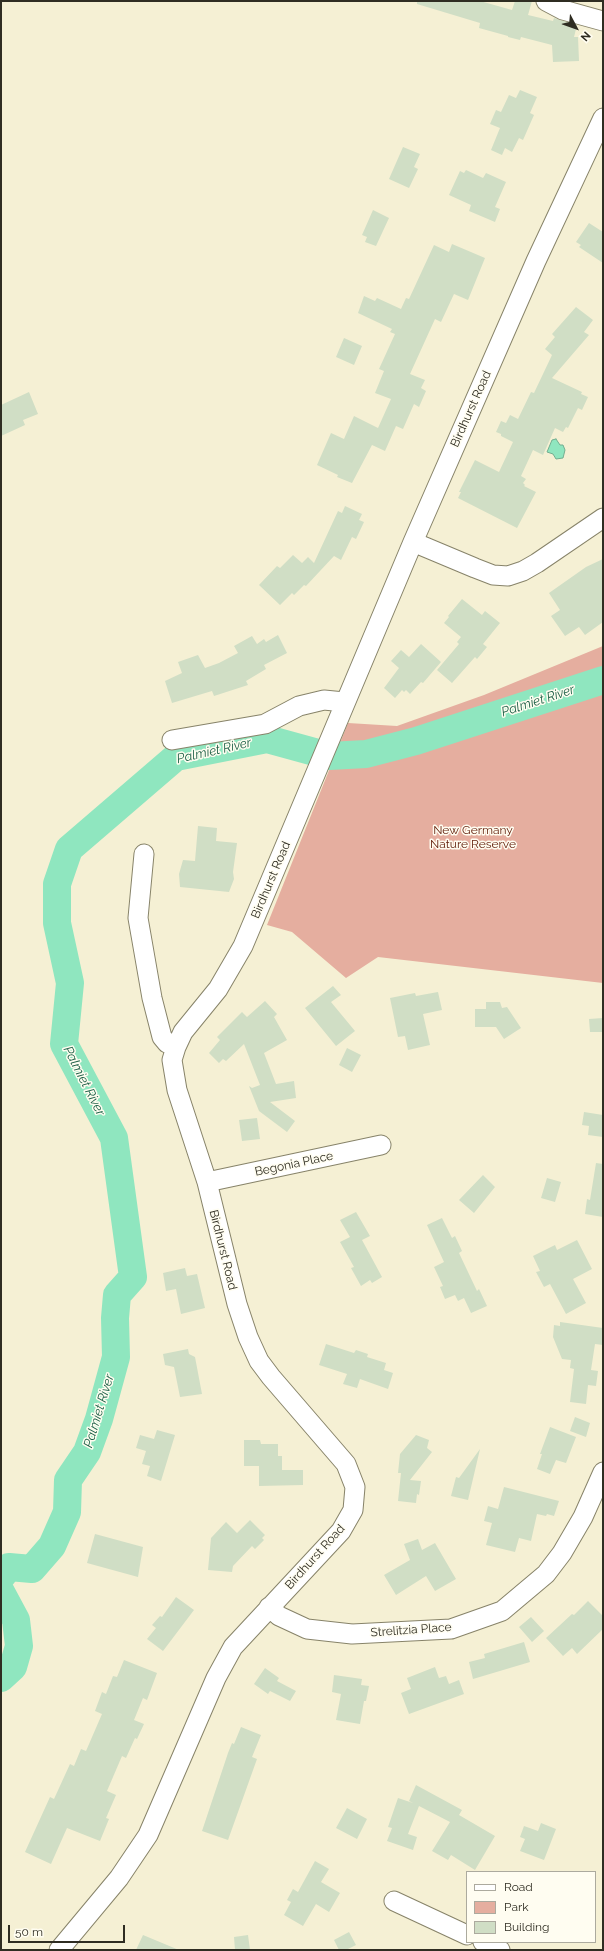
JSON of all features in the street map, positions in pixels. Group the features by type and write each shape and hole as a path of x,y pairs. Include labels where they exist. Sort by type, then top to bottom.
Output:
{"street":[{"path":"546,1 563,10 603,20"},
{"name":"Birdhurst Road","path":"59,1950 119,1878 148,1835 216,1678 233,1647 341,1531 353,1510 355,1487 346,1464 259,1361 237,1304 207,1182 177,1090 172,1060 183,1032 218,989 243,946 338,720 344,702 413,542 536,261 603,118"},
{"path":"413,542 493,575 508,576 523,571 537,563 603,518"},
{"path":"172,740 264,724 299,706 324,700 344,702"},
{"path":"144,854 138,918 150,991 162,1037 167,1044 176,1047"},
{"name":"Begonia Place","path":"207,1182 381,1145"},
{"name":"Strelitzia Place","path":"269,1607 279,1616 307,1629 352,1634 451,1629 502,1611 546,1574 562,1553 583,1516 603,1472"},
{"path":"394,1901 466,1935"},
{"path":"485,1943 500,1950"}],"green space":[{"name":"New Germany Nature Reserve","path":"603,646 603,983 378,957 346,978 292,932 267,925 348,723 397,726 484,695"}],"shaded area":[{"path":"556,439 560,445 563,445 565,450 563,458 556,459 553,454 547,452 552,440"}],"building":[{"path":"417,1 480,1 512,10 515,1 532,1 528,15 553,21 554,18 577,25 574,37 578,37 579,61 553,62 552,45 521,37 520,40 479,28 480,23 417,4"},
{"path":"520,90 537,97 530,113 534,115 523,140 519,138 512,152 505,148 502,155 491,150 500,128 490,124 496,110 501,112 509,95 516,98"},
{"path":"403,147 420,154 414,167 418,169 409,188 389,179"},
{"path":"466,170 483,178 486,173 506,182 495,207 500,209 495,222 469,211 471,205 449,195 460,171 464,173"},
{"path":"373,210 389,218 376,246 365,242 367,237 362,235"},
{"path":"589,223 603,232 603,263 579,247 581,245 576,242"},
{"path":"452,244 485,258 468,300 454,294 441,322 435,319 410,374 425,380 421,388 426,391 419,407 414,404 403,429 396,426 385,451 372,445 352,483 337,477 338,475 317,465 331,433 344,439 354,416 378,428 391,399 375,393 384,371 379,369 395,334 390,332 392,329 358,313 364,296 375,301 377,298 401,309 406,298 409,299 434,245 449,252"},
{"path":"576,307 593,320 584,332 589,335 552,378 582,392 581,394 588,397 582,410 578,408 568,428 566,427 563,432 555,428 543,455 533,450 521,476 526,479 523,483 525,485 524,486 536,492 517,528 458,498 461,492 459,492 475,460 499,472 513,442 496,432 501,421 506,423 510,415 518,419 531,392 534,393 552,355 545,349 555,337 552,334"},
{"path":"344,338 362,346 354,365 336,357"},
{"path":"29,392 38,414 23,420 25,425 1,436 1,405"},
{"path":"345,506 362,514 359,520 364,522 356,539 352,537 341,560 334,556 306,586 304,585 294,595 292,593 280,605 259,585 277,566 280,568 293,555 302,563 308,557 314,563 338,511 342,513"},
{"path":"603,559 603,622 585,635 579,627 565,636 551,616 560,610 549,593 586,567"},
{"path":"462,599 482,615 485,611 500,623 483,644 487,647 477,659 475,657 452,683 437,670 459,644 457,642 461,637 444,623"},
{"path":"278,635 287,653 264,665 266,669 246,681 248,685 214,696 212,691 172,703 165,681 182,673 178,662 198,655 205,668 219,663 238,653 234,646 252,636 257,644 264,639 266,642"},
{"path":"421,644 441,662 423,683 421,682 410,694 406,690 404,692 402,690 395,698 384,688 399,668 391,661 401,650 409,657"},
{"path":"198,826 217,828 216,841 237,843 233,872 234,879 229,892 180,887 179,874 183,860 195,861"},
{"path":"333,986 341,995 331,1002 355,1031 336,1046 305,1008"},
{"path":"438,992 442,1010 423,1014 430,1045 408,1050 405,1036 398,1037 390,998 415,993 416,996"},
{"path":"265,1001 277,1014 274,1017 287,1040 264,1053 276,1084 294,1081 296,1098 270,1102 295,1121 287,1132 259,1111 249,1086 252,1088 260,1085 244,1044 226,1061 223,1059 219,1063 209,1053 220,1040 217,1037 242,1012 247,1017"},
{"path":"486,1002 500,1002 502,1008 507,1007 521,1028 504,1039 496,1027 475,1027 475,1009 486,1009"},
{"path":"603,1018 603,1032 590,1032 589,1019"},
{"path":"347,1048 361,1055 352,1072 339,1065"},
{"path":"584,1112 603,1115 603,1137 588,1135 589,1126 582,1125"},
{"path":"257,1118 260,1139 242,1141 239,1120"},
{"path":"596,1163 603,1164 603,1217 585,1214 587,1199 590,1200"},
{"path":"483,1175 495,1187 474,1213 459,1200"},
{"path":"547,1178 561,1182 555,1202 541,1198"},
{"path":"356,1212 370,1236 362,1240 382,1277 372,1283 370,1280 361,1286 351,1268 354,1267 340,1242 350,1237 340,1220"},
{"path":"442,1218 452,1238 455,1236 462,1251 459,1253 477,1291 479,1289 487,1306 471,1313 464,1298 458,1301 455,1295 445,1299 440,1287 443,1286 434,1267 444,1262 427,1225"},
{"path":"577,1240 592,1269 573,1279 586,1303 566,1314 550,1284 544,1287 536,1272 540,1271 533,1256 555,1245 557,1250"},
{"path":"185,1268 187,1276 197,1274 205,1308 181,1314 176,1289 166,1291 163,1273"},
{"path":"560,1322 603,1328 603,1345 595,1344 591,1370 598,1371 596,1386 588,1385 586,1404 570,1402 574,1369 570,1368 571,1360 562,1359 553,1337 554,1325 560,1326"},
{"path":"326,1344 354,1353 356,1350 368,1354 367,1357 386,1363 384,1370 393,1373 388,1389 360,1379 357,1388 343,1384 347,1374 319,1365"},
{"path":"188,1349 189,1354 195,1357 202,1394 180,1397 174,1367 165,1365 163,1354"},
{"path":"575,1417 590,1423 586,1437 570,1431"},
{"path":"550,1427 576,1437 566,1463 556,1460 550,1474 537,1469 542,1454 540,1454"},
{"path":"157,1430 175,1435 161,1481 147,1476 150,1466 142,1464 146,1451 136,1448 140,1435 154,1439"},
{"path":"416,1435 429,1440 427,1448 432,1452 410,1480 421,1481 416,1503 398,1501 401,1473 398,1473 400,1454"},
{"path":"244,1440 260,1440 261,1444 278,1444 278,1456 282,1456 282,1470 303,1470 303,1485 259,1486 259,1466 244,1466"},
{"path":"480,1449 468,1500 451,1496 456,1477 459,1478"},
{"path":"504,1487 559,1501 554,1516 537,1514 531,1541 519,1538 515,1552 486,1545 492,1523 484,1521 488,1506 498,1509"},
{"path":"250,1520 265,1535 262,1538 264,1540 255,1549 252,1546 233,1566 232,1572 208,1570 211,1538 226,1522 237,1533"},
{"path":"95,1534 143,1547 138,1577 87,1563"},
{"path":"418,1539 422,1550 435,1543 456,1579 435,1591 426,1576 396,1595 384,1575 410,1560 404,1544"},
{"path":"176,1597 194,1610 163,1651 147,1639 156,1628 152,1625 160,1616 162,1617"},
{"path":"588,1601 603,1616 603,1629 577,1654 572,1648 563,1656 546,1638 572,1614 574,1615"},
{"path":"531,1617 544,1631 532,1642 519,1627"},
{"path":"524,1642 530,1662 473,1679 469,1662 485,1658 484,1654"},
{"path":"124,1660 157,1673 147,1700 143,1698 134,1720 144,1724 137,1739 135,1738 126,1758 122,1756 107,1791 116,1795 106,1818 109,1819 100,1841 67,1828 51,1864 25,1852 50,1797 54,1799 70,1764 74,1766 81,1749 86,1751 102,1714 95,1711 102,1692 106,1694 113,1676 117,1677"},
{"path":"435,1667 439,1678 446,1676 449,1684 459,1680 464,1694 409,1714 401,1693 411,1689 407,1678"},
{"path":"265,1668 279,1678 277,1681 296,1691 290,1701 270,1691 268,1694 254,1684"},
{"path":"334,1675 362,1679 361,1685 369,1686 366,1701 364,1701 360,1724 336,1720 341,1694 332,1692"},
{"path":"241,1727 261,1735 252,1757 257,1759 228,1840 202,1831 228,1753 232,1743 234,1744"},
{"path":"416,1785 462,1810 459,1815 495,1836 475,1870 451,1855 448,1860 432,1851 450,1822 419,1806 408,1834 417,1837 413,1850 387,1841 392,1828 388,1827 398,1798 413,1803 409,1801"},
{"path":"347,1808 367,1819 357,1839 336,1828"},
{"path":"541,1823 556,1829 544,1860 520,1851 525,1839 520,1837 524,1826 538,1831"},
{"path":"315,1861 329,1869 321,1882 340,1893 329,1912 316,1904 303,1926 284,1915 291,1902 287,1900 293,1889 298,1892"},
{"path":"349,1932 356,1945 346,1950 339,1950 334,1940"},
{"path":"143,1935 179,1950 136,1950"},
{"path":"248,1935 250,1950 235,1950 234,1937"}],"waterway":[{"name":"Palmiet River","path":"1,1577 9,1567 32,1569 52,1546 67,1512 68,1480 87,1452 99,1419 116,1357 115,1318 117,1295 133,1277 114,1138 64,1044 70,983 57,923 57,884 69,849 176,757 267,739 329,756 366,754 416,741 603,680"},
{"name":"Palmiet River","path":"1,1592 16,1620 19,1646 13,1667 1,1678"}]}
